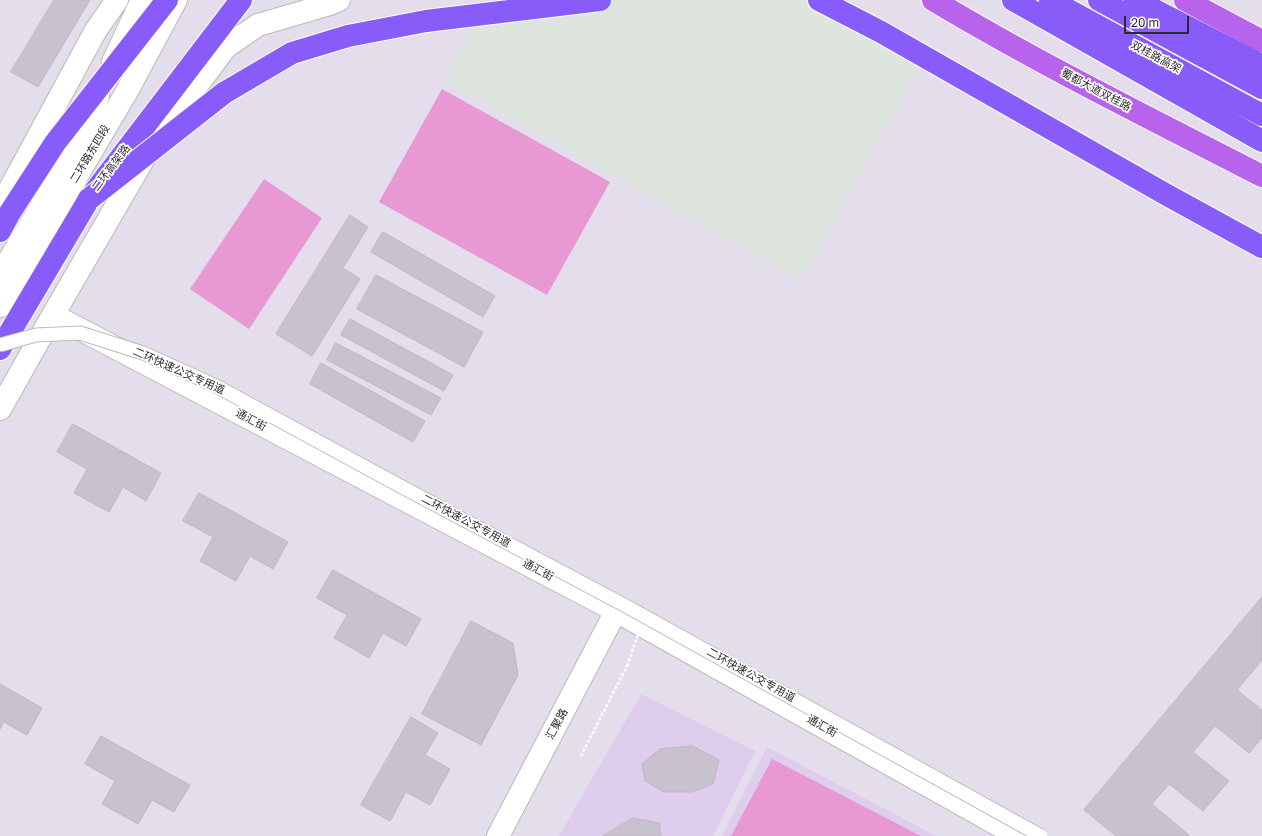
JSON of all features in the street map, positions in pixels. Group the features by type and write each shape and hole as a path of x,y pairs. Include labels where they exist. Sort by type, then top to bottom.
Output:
{"highway":[{"path":"0,230 55,142 168,0"},
{"name":"二环高架路","path":"0,349 89,199 241,0"},
{"path":"89,199 224,93 292,54 348,36 426,20 600,0"},
{"path":"819,0 881,32 1166,195 1262,247"},
{"path":"1013,0 1262,141"},
{"name":"双桂路高架","path":"1050,0 1262,115"},
{"name":"双桂路高架","path":"1099,0 1262,88"},
{"path":"1135,0 1262,65"}],"main road":[{"name":"蜀都大道双桂路","path":"933,0 994,36 1262,176"},
{"path":"1185,0 1262,41"}],"street":[{"path":"0,207 96,30 117,0"},
{"name":"二环路东四段","path":"0,275 64,169 142,0"},
{"name":"二环路东四段","path":"0,306 126,93 176,0"},
{"path":"0,409 150,148 226,47 258,24 330,4 339,0"},
{"name":"通汇街","path":"53,315 616,611 1018,836"},
{"name":"汇聚路","path":"498,836 616,611"}],"lane":[{"name":"二环快速公交专用道","path":"0,345 36,335 80,333 143,353 218,387 402,488 645,617 1041,836"}],"path":[{"path":"581,756 627,666 645,617"}],"shaded area":[{"path":"512,0 831,0 929,49 801,280 444,81 474,27"},
{"path":"442,89 610,182 547,295 379,202"},
{"path":"264,179 322,218 249,329 190,289"},
{"path":"641,694 755,751 713,836 559,836"},
{"path":"767,747 936,836 722,836"},
{"path":"772,759 921,836 731,836"}],"building":[{"path":"54,0 90,0 38,87 11,72"},
{"path":"350,215 368,227 343,268 360,279 312,356 276,334"},
{"path":"383,232 495,296 483,317 371,252"},
{"path":"376,275 483,332 464,367 357,309"},
{"path":"350,319 453,375 444,391 341,335"},
{"path":"336,343 441,398 431,415 327,360"},
{"path":"321,363 425,421 413,442 310,384"},
{"path":"73,424 161,473 146,501 123,487 109,512 74,493 87,469 57,452"},
{"path":"199,493 288,542 273,569 250,556 236,581 200,561 213,537 183,521"},
{"path":"333,570 421,619 406,646 383,633 369,658 334,638 347,615 317,598"},
{"path":"1262,597 1262,660 1237,690 1262,710 1262,738 1249,753 1215,726 1193,752 1229,781 1203,811 1169,784 1152,804 1189,835 1188,836 1116,836 1084,810"},
{"path":"471,621 513,643 518,675 481,745 422,714"},
{"path":"0,684 42,708 27,735 4,722 0,729"},
{"path":"411,717 438,733 425,755 450,769 430,805 406,792 390,821 361,805"},
{"path":"101,736 190,785 174,812 152,800 138,824 102,804 115,781 85,764"},
{"path":"693,746 719,760 713,784 692,792 664,792 645,781 642,764 660,749"},
{"path":"633,818 659,823 661,836 603,836"}]}
